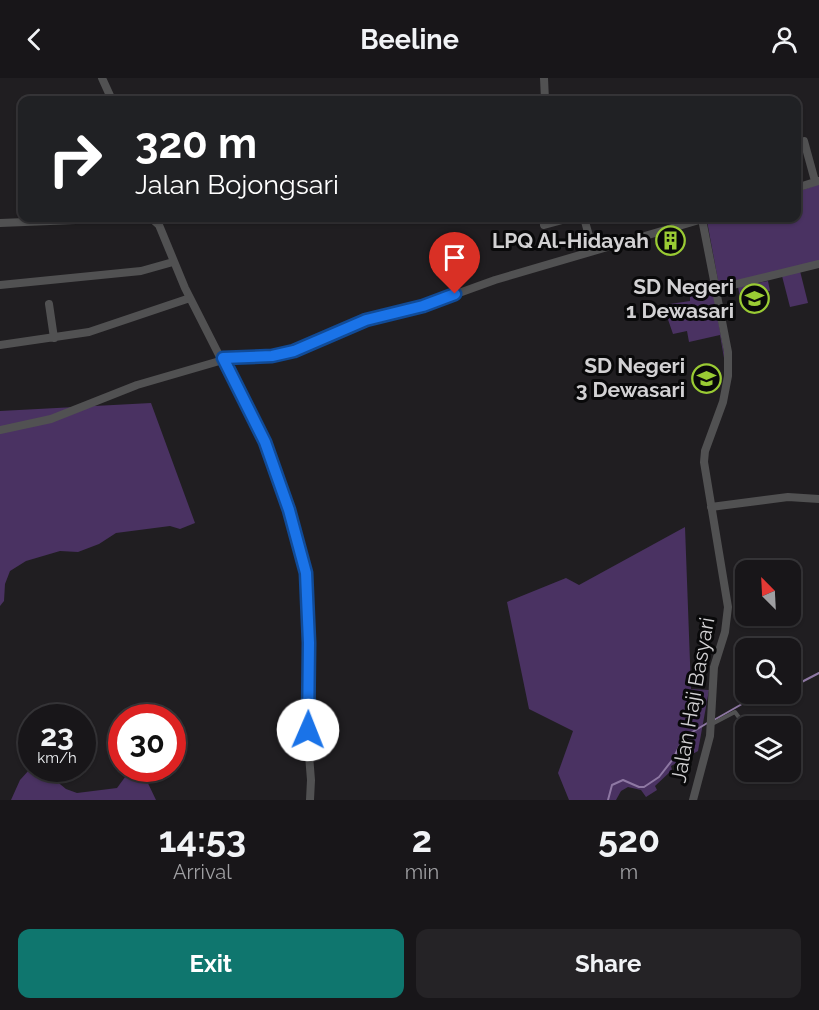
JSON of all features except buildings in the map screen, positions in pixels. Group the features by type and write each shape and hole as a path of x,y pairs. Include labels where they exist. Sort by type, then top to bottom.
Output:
{"street":[{"path":"102,78 110,96"},
{"path":"544,78 545,96"},
{"path":"801,186 817,181 804,141"},
{"path":"0,223 25,222"},
{"path":"156,222 190,298 265,442 289,510 306,573 310,800"},
{"path":"544,225 555,222"},
{"path":"585,222 593,250"},
{"path":"0,430 57,417 136,386 223,359 272,356 294,351 366,320 423,306 471,288 690,222"},
{"name":"Jalan Haji Basyari","path":"693,800 705,761 712,715 714,667 728,607 704,456 723,402 728,376 728,346 705,222"},
{"path":"0,285 141,270 173,262"},
{"path":"716,289 819,264"},
{"path":"0,345 54,338 108,327 190,298"},
{"path":"49,304 54,338"},
{"path":"711,507 788,498 819,499"}],"lane":[{"path":"711,725 735,712 738,716"}],"shaded area":[{"path":"819,184 819,262 719,286 707,222 801,222 801,191"},
{"path":"800,271 808,303 790,307 782,276"},
{"path":"768,281 770,291 740,297 738,287"},
{"path":"713,292 725,358 720,335 689,342 687,331 673,334 663,305 690,301 690,295"},
{"path":"151,403 195,523 180,529 170,526 116,533 99,544 78,552 60,551 26,561 10,571 5,584 4,601 0,606 0,411"},
{"path":"685,527 691,689 709,690 698,751 671,766 672,770 655,786 657,790 646,797 641,790 628,787 621,791 616,800 569,800 558,773 573,731 529,709 507,602 566,578 579,585"},
{"path":"19,782 58,782 66,789 77,793 117,788 121,782 147,782 156,800 11,800"}],"waterway":[{"path":"801,682 819,673"},
{"path":"714,720 742,704"},
{"path":"608,800 612,785 623,780 644,787 659,777 673,759 682,741 709,722"}],"place":[{"name":"LPQ Al-Hidayah","path":"670,241"},
{"name":"SD Negeri 1 Dewasari","path":"755,299"},
{"name":"SD Negeri 3 Dewasari","path":"706,378"}],"route":[{"path":"308,730 309,643 306,573 289,510 265,442 223,358 272,356 294,351 366,320 423,306 455,294"}]}
